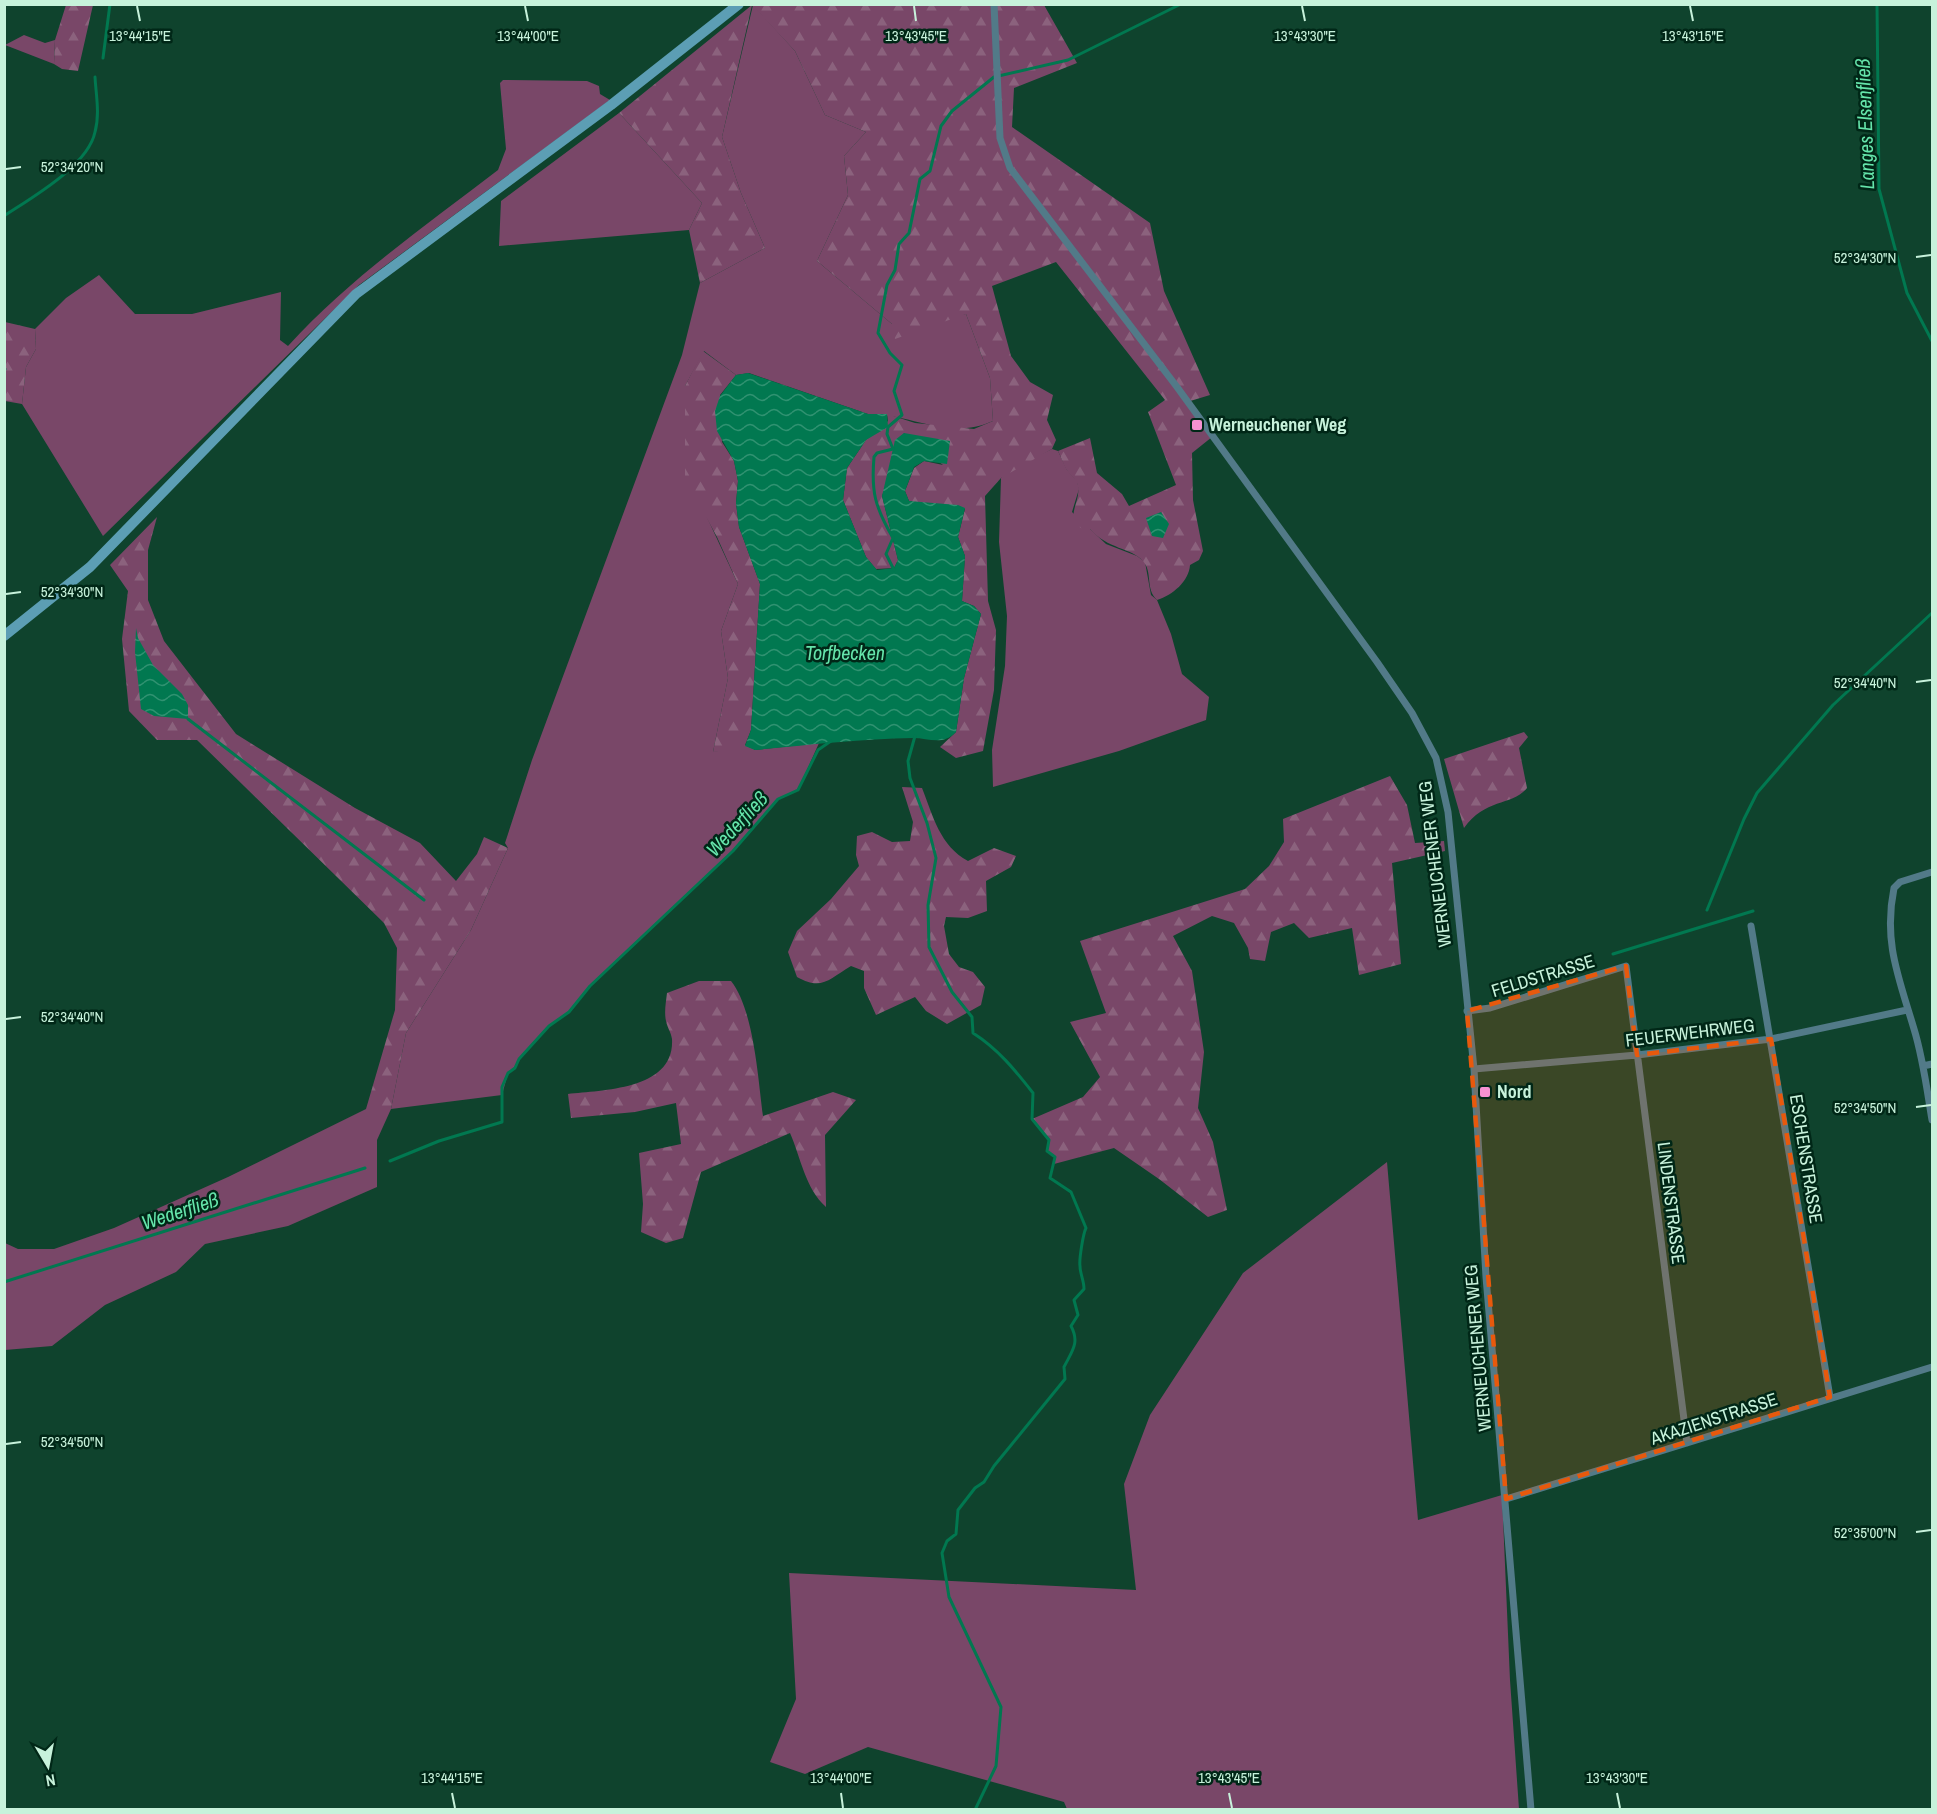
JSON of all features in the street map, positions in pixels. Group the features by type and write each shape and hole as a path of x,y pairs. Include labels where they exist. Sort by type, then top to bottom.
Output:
{"street":[{"path":"4,636 90,567 356,294 646,78 740,4"},
{"name":"WERNEUCHENER WEG","path":"994,4 1000,138 1010,168 1177,387 1377,662 1412,713 1431,748 1442,782 1448,812 1474,1069 1486,1277 1531,1809"},
{"path":"1932,872 1900,882 1894,888 1890,945 1923,1066 1932,1120"},
{"name":"ESCHENSTRASSE","path":"1751,926 1830,1397"},
{"name":"FELDSTRASSE","path":"1467,1011 1490,1008 1626,966"},
{"name":"LINDENSTRASSE","path":"1626,966 1687,1443"},
{"name":"FEUERWEHRWEG","path":"1474,1069 1637,1055 1770,1039 1907,1010"},
{"path":"1923,1066 1932,1064"},
{"name":"AKAZIENSTRASSE","path":"1506,1499 1573,1481 1830,1397 1932,1367"}],"highlighted area":[{"path":"1626,966 1637,1055 1771,1039 1830,1397 1506,1499 1467,1011"}],"green space":[{"path":"66,5 93,5 78,71 62,69 54,64 55,40"},
{"path":"752,5 1044,5 1077,63 1014,88 1012,127 1150,223 1164,291 1210,395 1187,402 1212,437 1192,453 1193,500 1203,551 1199,560 1190,565 1187,577 1179,587 1169,595 1157,600 1151,591 1148,570 1143,561 1132,553 1104,541 1090,529 1084,530 1077,525 1074,514 1078,496 1077,483 1066,469 1058,451 1090,438 1097,473 1122,494 1129,506 1176,485 1148,412 1165,400 1056,262 992,286 1011,356 1030,382 1053,395 1047,420 1056,440 1052,449 1001,478 985,496 988,601 996,630 994,690 983,751 956,758 940,747 956,732 964,678 981,614 974,606 962,601 965,556 958,537 965,509 909,501 905,491 914,468 924,461 943,465 904,433 882,496 898,560 894,568 876,569 866,557 843,500 847,468 866,440 888,421 887,414 915,423 974,429 993,421 990,378 966,314 895,339 892,324 817,261 848,195 844,156 866,132 825,115 795,51"},
{"path":"752,5 722,137 741,193 765,248 700,283 689,230 702,203 619,113"},
{"path":"753,5 795,51 825,115 866,132 844,156 848,195 817,261 892,324 966,314 990,378 993,421 977,426 946,428 884,415 868,414 749,373 736,375 704,351 685,386 685,470 738,584 721,631 728,678 713,752 745,746 755,750 819,743 798,790 778,799 733,851 590,986 569,1012 549,1026 519,1059 515,1068 508,1073 502,1095 391,1109 406,1033 471,930 508,848 505,843 532,760 682,355 700,283 765,248 741,193 722,137"},
{"path":"24,35 45,43 55,40 54,64 5,45"},
{"path":"503,80 587,81 599,86 600,94 610,100 359,285 103,536 22,404 26,367 36,349 35,329 66,298 99,275 135,314 192,314 281,292 280,340 288,346 362,275 498,170 506,149 500,83"},
{"path":"619,113 702,203 689,230 499,246 501,201"},
{"path":"5,322 35,329 36,349 26,367 22,404 5,401"},
{"path":"703,351 736,375 720,395 722,442 734,461 738,481 736,503 739,527 760,584 751,730 745,745 755,750 713,752 728,678 721,631 738,584 717,537 685,478 685,386"},
{"path":"1052,449 1058,451 1067,470 1077,481 1079,489 1072,512 1106,544 1137,556 1145,562 1151,595 1157,600 1171,634 1182,674 1209,697 1206,720 1119,751 993,787 992,750 1005,666 1007,616 999,542 1001,478 1007,471"},
{"path":"157,517 148,550 148,600 164,641 236,734 355,808 420,843 456,881 477,854 484,837 508,848 471,930 406,1033 391,1109 366,1109 395,1010 397,948 384,923 197,740 157,740 129,711 122,639 128,591 110,565"},
{"path":"1524,732 1528,737 1519,748 1527,788 1514,798 1481,812 1464,828 1444,759"},
{"path":"1390,776 1407,805 1415,843 1444,841 1445,851 1392,863 1401,964 1359,975 1352,928 1309,938 1294,923 1271,932 1265,961 1250,959 1248,948 1234,923 1212,916 1173,936 1192,971 1204,1052 1198,1108 1213,1142 1227,1210 1208,1217 1114,1148 1054,1164 1055,1157 1047,1151 1049,1140 1032,1119 1083,1097 1100,1077 1070,1022 1106,1013 1080,941 1245,889 1269,866 1284,842 1283,819"},
{"path":"902,787 922,788 944,839 958,855 968,861 994,848 1016,856 1011,867 986,881 987,911 968,918 946,917 944,926 949,954 959,967 973,972 985,987 981,1005 947,1024 926,1011 915,997 876,1015 864,988 864,971 851,966 825,982 813,983 797,977 788,952 797,931 831,899 859,866 856,855 857,836 872,832 892,842 910,841 913,822"},
{"path":"699,981 731,981 739,994 754,1046 763,1116 833,1092 856,1100 825,1135 826,1207 808,1182 790,1133 701,1172 683,1238 666,1243 641,1232 643,1204 639,1153 681,1144 676,1103 635,1112 571,1118 568,1094 634,1084 650,1078 662,1069 670,1056 672,1039 665,1018 667,993"},
{"path":"366,1109 391,1109 377,1140 377,1187 288,1226 205,1244 176,1272 105,1305 52,1346 5,1350 5,1243 18,1249 54,1249 114,1228 228,1177"},
{"path":"1387,1162 1418,1520 1502,1495 1510,1680 1519,1809 1067,1809 1064,1802 868,1747 805,1774 770,1762 796,1699 789,1573 1136,1590 1124,1484 1150,1415 1243,1273"}],"water":[{"name":"Torfbecken","path":"748,373 868,414 887,414 888,427 866,440 847,468 843,500 866,557 877,570 894,568 898,560 882,496 895,440 904,433 950,441 947,464 924,461 914,467 905,491 909,501 958,505 965,508 958,537 965,556 962,601 974,606 981,614 964,678 956,732 946,739 913,738 834,742 755,750 745,746 751,730 760,584 739,527 736,503 738,481 734,461 717,431 715,411 720,396 736,375"},
{"path":"1161,512 1169,524 1163,538 1152,536 1146,518"},
{"path":"136,628 138,638 153,665 182,694 188,705 188,719 154,716 141,709 135,652"}],"waterway":[{"path":"103,58 110,4"},
{"path":"894,570 886,554 893,538 878,508 873,469 874,457 877,453 893,449 887,434 888,427 902,415 894,391 902,365 890,353 878,333 887,285 895,270 899,244 909,233 920,179 930,171 941,126 952,111 994,77 1068,60 1181,4"},
{"name":"Langes Elsenfließ","path":"1877,4 1879,189 1907,293 1932,341"},
{"path":"4,216 57,180 82,157 90,145 97,118 95,77"},
{"path":"1707,910 1757,793 1833,705 1932,613"},
{"path":"188,719 424,900"},
{"path":"915,736 908,761 910,778 927,823 936,858 928,905 929,947 952,992 972,1017 973,1033 998,1053 1033,1093 1032,1119 1049,1140 1047,1151 1055,1157 1050,1178 1071,1192 1086,1228 1080,1263 1084,1289 1074,1300 1078,1315 1071,1326 1075,1342 1064,1367 1065,1379 994,1466 984,1482 975,1488 958,1510 956,1534 947,1541 942,1553 949,1597 1001,1707 996,1766 975,1810"},
{"name":"Wederfließ","path":"390,1161 439,1141 502,1122 502,1087 508,1073 515,1068 519,1059 549,1026 569,1012 590,986 733,851 778,799 798,790 818,750 831,741"},
{"path":"1613,954 1753,911"},
{"name":"Wederfließ","path":"4,1282 365,1168"}],"place":[{"name":"Werneuchener Weg","path":"1197,425"},
{"name":"Nord","path":"1485,1092"}]}
